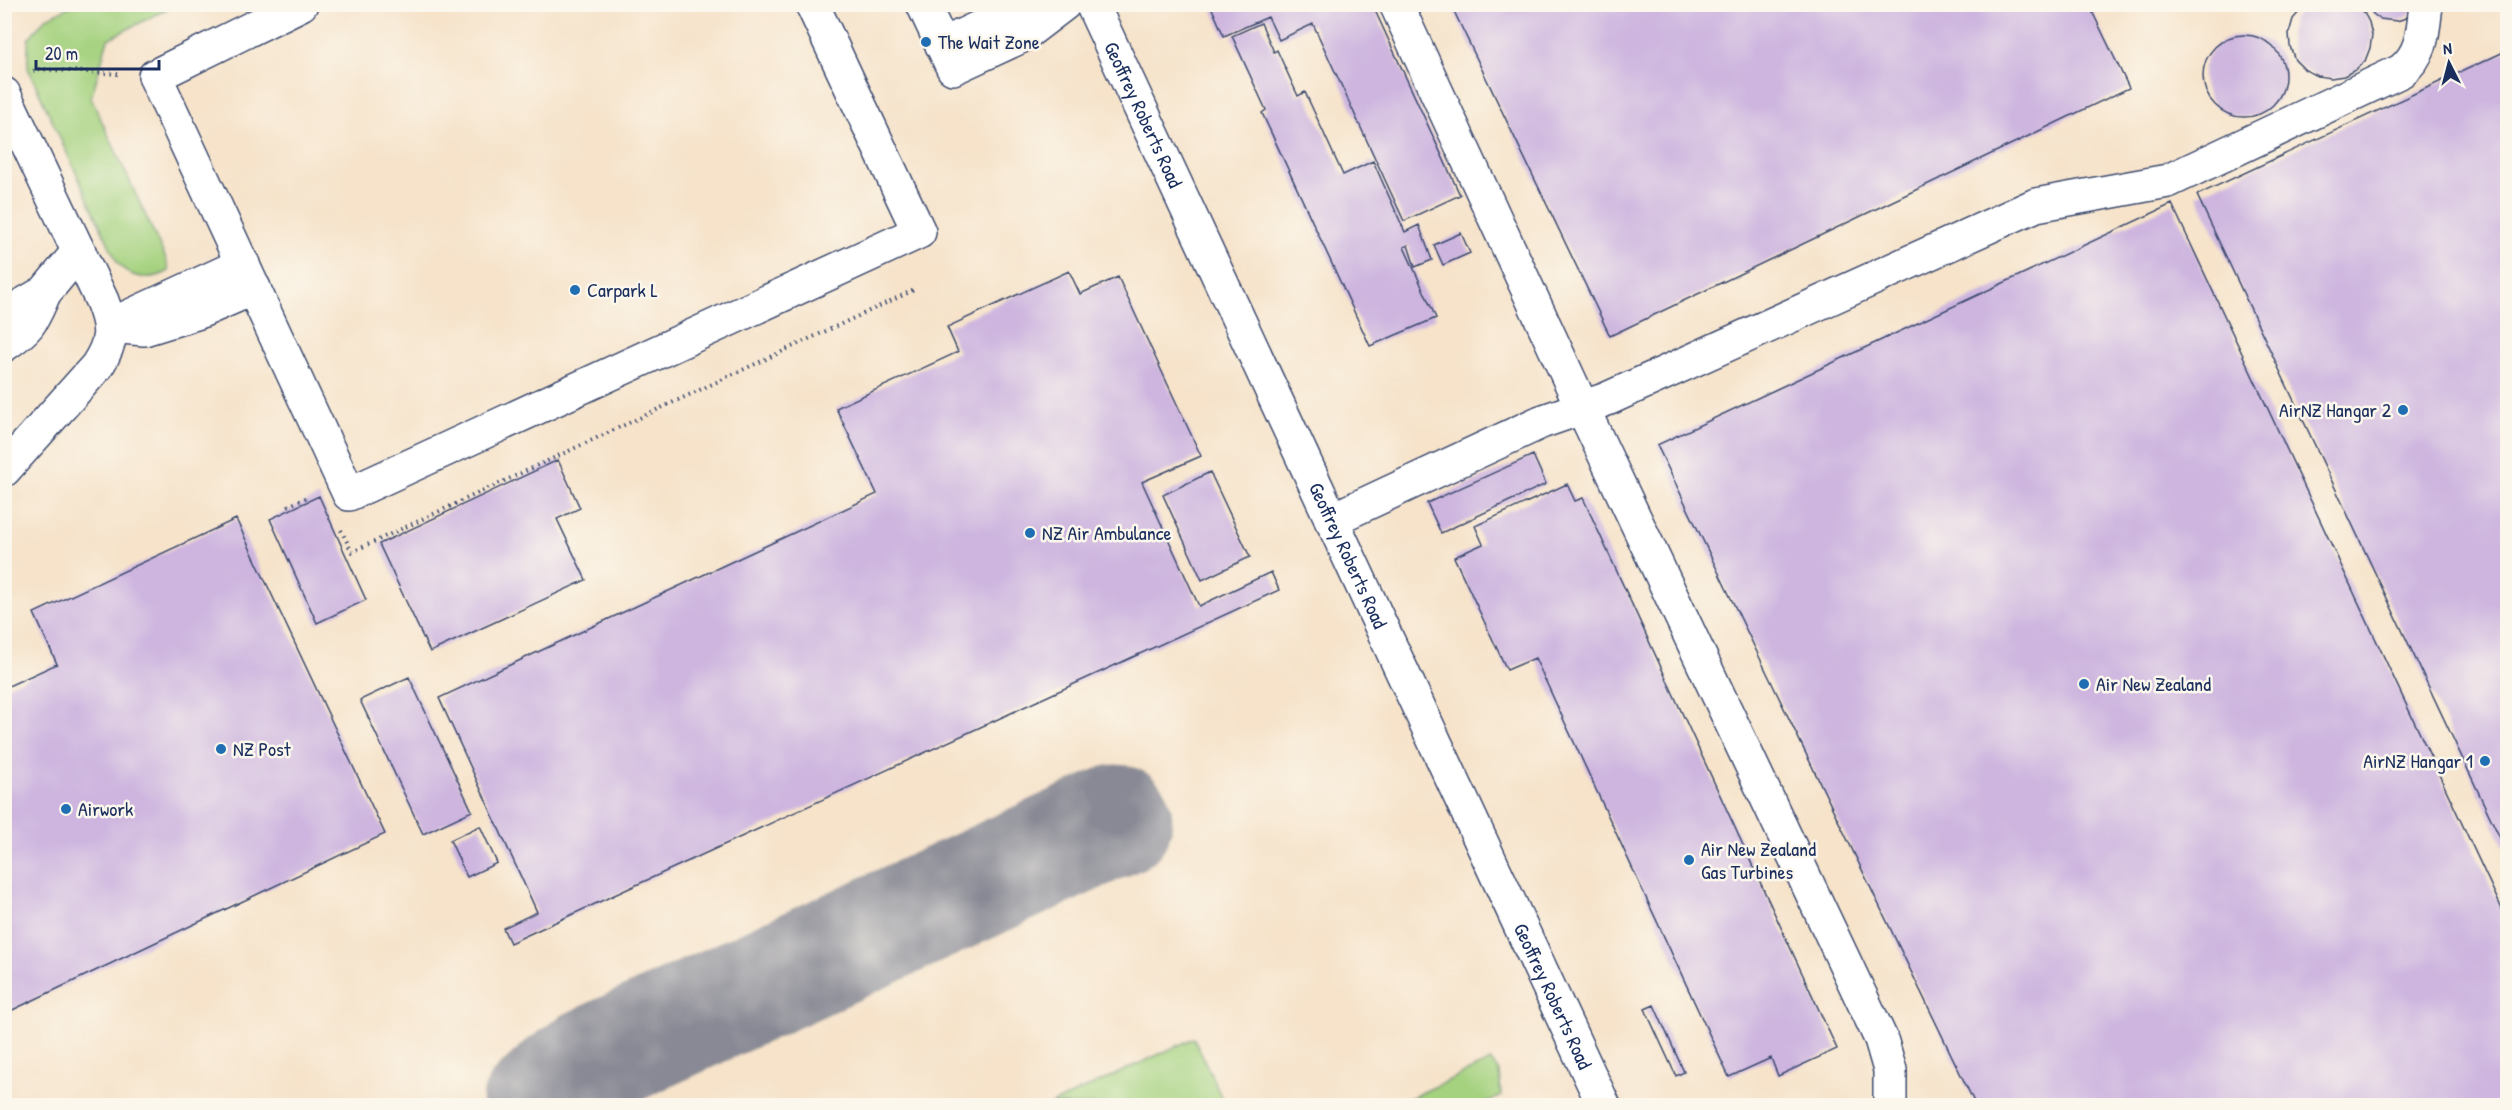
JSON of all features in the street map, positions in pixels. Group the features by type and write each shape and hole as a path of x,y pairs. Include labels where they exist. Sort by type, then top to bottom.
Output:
{"street":[{"path":"301,4 155,75 349,494 919,232 812,4"},
{"path":"923,4 953,68 1022,36 1064,4"},
{"path":"942,45 1002,17 1039,4"},
{"name":"Geoffrey Roberts Road","path":"1092,4 1604,1106"},
{"path":"1396,4 1582,407 1881,1039 1890,1070 1890,1106"},
{"path":"1331,520 1541,422 1607,399 2036,205 2168,181 2390,76 2411,63 2419,51 2426,4"},
{"path":"4,470 98,366 109,344 110,326 15,84"},
{"path":"4,345 28,328 35,318 45,292 79,251"},
{"path":"110,326 248,276"},
{"path":"4,316 45,292"}],"path":[{"path":"15,84 38,69 123,74"},
{"path":"337,522 352,552 914,290"},
{"path":"288,506 313,495"}],"green space":[{"path":"73,5 175,5 108,39 91,98 166,259 169,271 162,274 141,277 128,272 117,262 28,68 28,39 46,18"},
{"path":"1194,1038 1225,1105 1050,1105"},
{"path":"1491,1061 1499,1071 1501,1096 1480,1105 1395,1105"}],"building":[{"path":"1210,4 1372,4 1460,195 1404,221 1313,24 1279,40 1268,17 1224,36"},
{"path":"2306,4 2356,4 2363,11 2372,35 2365,61 2355,70 2344,76 2331,78 2318,76 2305,70 2295,60 2290,46 2289,33 2293,19"},
{"path":"2367,4 2419,4 2406,18 2397,21 2380,19 2373,14"},
{"path":"1451,5 2089,5 2129,88 1610,336"},
{"path":"1261,23 1274,52 1277,50 1298,96 1305,92 1343,175 1373,161 1405,232 1419,225 1432,260 1415,267 1408,245 1404,247 1436,318 1370,346 1262,113 1266,110 1232,36"},
{"path":"2244,35 2260,38 2273,47 2282,60 2285,76 2282,92 2273,105 2260,114 2244,117 2228,114 2215,105 2206,92 2203,76 2206,60 2215,47 2228,38"},
{"name":"AirNZ Hangar 2","path":"2508,50 2508,855 2197,195"},
{"name":"Air New Zealand","path":"2172,204 2508,922 2508,1106 1976,1106 1657,445"},
{"path":"1461,233 1470,253 1443,265 1434,245"},
{"path":"1069,271 1080,294 1118,277 1201,456 1142,482 1199,606 1271,572 1279,590 510,943 503,928 537,912 439,698 877,494 836,408 958,352 947,327"},
{"path":"1533,455 1546,484 1441,533 1427,503"},
{"path":"558,460 580,508 557,519 586,580 430,652 379,544"},
{"path":"1210,472 1250,557 1202,580 1163,495"},
{"name":"Air New Zealand Gas Turbines","path":"1567,484 1575,501 1583,498 1837,1049 1778,1076 1771,1058 1729,1077 1535,658 1507,670 1454,557 1483,544 1475,526"},
{"path":"319,496 366,600 317,623 270,519"},
{"name":"NZ Post","path":"236,519 385,834 4,1014 4,688 57,664 34,613"},
{"path":"409,677 472,811 423,834 360,700"},
{"path":"480,826 497,863 467,877 450,840"},
{"path":"1654,1005 1684,1072 1676,1076 1645,1009"}],"taxiway":[{"path":"537,1106 561,1084 590,1063 1117,820"}],"place":[{"name":"The Wait Zone","path":"926,42"},
{"name":"Carpark L","path":"575,290"},
{"name":"AirNZ Hangar 2","path":"2403,410"},
{"name":"NZ Air Ambulance","path":"1030,533"},
{"name":"Air New Zealand","path":"2084,684"},
{"name":"NZ Post","path":"221,749"},
{"name":"AirNZ Hangar 1","path":"2485,761"},
{"name":"Airwork","path":"66,809"},
{"name":"Air New Zealand Gas Turbines","path":"1689,860"}]}
